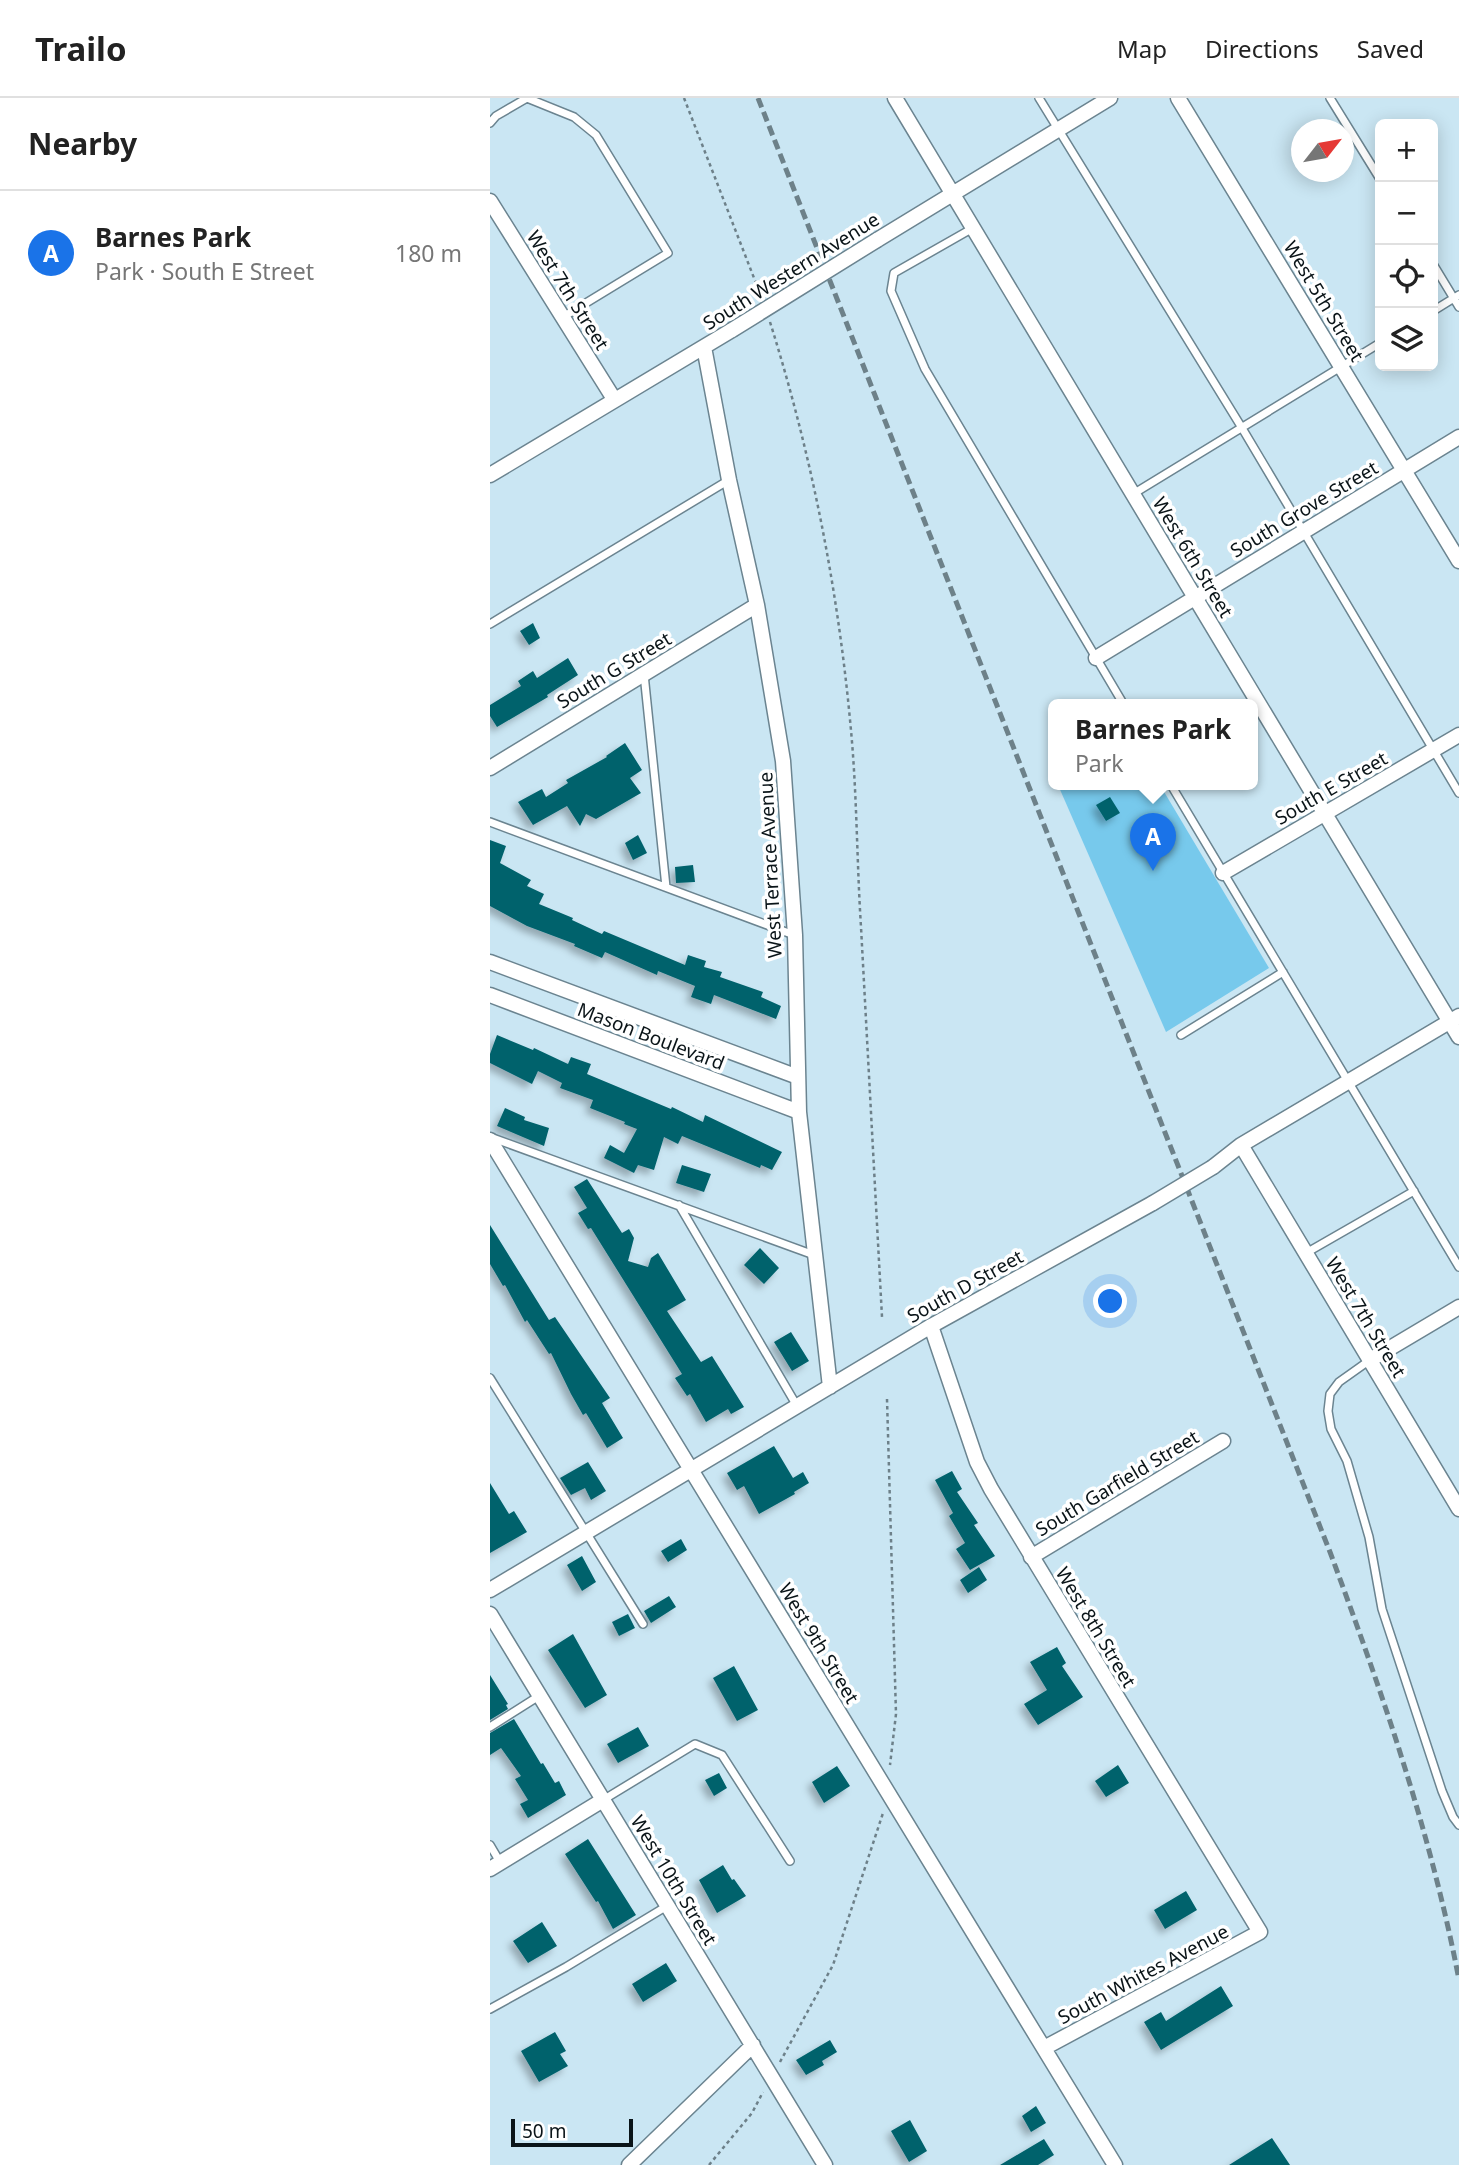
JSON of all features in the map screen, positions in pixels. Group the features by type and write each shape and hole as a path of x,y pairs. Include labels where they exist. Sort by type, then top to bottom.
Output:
{"street":[{"name":"West 6th Street","path":"895,98 1256,699"},
{"name":"South Western Avenue","path":"490,475 1110,98"},
{"name":"West 5th Street","path":"1178,98 1459,561"},
{"name":"West 7th Street","path":"490,201 614,399"},
{"name":"West Terrace Avenue","path":"704,347 729,480 757,605 783,761 795,936 799,1112 830,1387"},
{"name":"South Grove Street","path":"1096,658 1459,437"},
{"name":"South G Street","path":"490,768 757,605"},
{"name":"West 6th Street","path":"1258,703 1454,1019 1459,1037"},
{"name":"South E Street","path":"1223,873 1459,735"},
{"name":"Mason Boulevard","path":"490,962 798,1077"},
{"name":"Mason Boulevard","path":"490,995 799,1112"},
{"name":"South D Street","path":"490,1590 931,1326 1153,1203 1213,1167 1241,1145 1454,1019"},
{"name":"West 9th Street","path":"490,1139 1115,2165"},
{"name":"West 7th Street","path":"1241,1145 1459,1509"},
{"path":"1370,1360 1459,1307"},
{"name":"West 8th Street","path":"931,1326 977,1461 1031,1557 1260,1932"},
{"name":"South Garfield Street","path":"1031,1557 1223,1441"},
{"name":"West 10th Street","path":"490,1614 825,2165"},
{"path":"495,1866 603,1800"},
{"name":"South Whites Avenue","path":"1044,2048 1260,1932"},
{"path":"629,2165 753,2045"}],"lane":[{"path":"1039,98 1242,428 1459,793"},
{"path":"1330,98 1375,171"},
{"path":"490,123 496,116 527,99 574,117 596,135 668,253 563,317"},
{"path":"973,228 894,273 891,292 925,369 1120,699"},
{"path":"1438,271 1456,296 1459,307"},
{"path":"1438,308 1456,296"},
{"path":"1133,494 1375,346"},
{"path":"490,624 729,480"},
{"path":"644,674 666,887"},
{"path":"1174,790 1459,1267"},
{"path":"490,821 795,936"},
{"path":"1181,1035 1283,972"},
{"path":"490,1139 678,1204 814,1255"},
{"path":"1306,1253 1414,1191"},
{"path":"678,1204 798,1406"},
{"path":"1370,1360 1339,1382 1330,1394 1328,1411 1331,1429 1347,1461 1360,1504 1382,1609 1442,1791 1453,1818 1459,1825"},
{"path":"490,1378 643,1624"},
{"path":"490,1727 540,1695"},
{"path":"603,1800 695,1744 722,1755 790,1861"},
{"path":"490,1845 495,1866"},
{"path":"490,2009 667,1906"}],"path":[{"path":"684,98 761,297"},
{"path":"768,316 815,491 833,584 846,679 856,795 882,1317"},
{"path":"887,1399 896,1714 890,1766"},
{"path":"709,2165 752,2113 833,1965 886,1804 887,1792"}],"shaded area":[{"path":"1060,790 1163,790 1269,968 1166,1032"}],"building":[{"path":"533,623 540,638 529,645 520,631"},
{"path":"568,658 578,675 547,695 548,697 497,727 490,716 490,705 521,686 518,681 533,671 537,678"},
{"path":"625,743 642,770 630,778 641,793 596,819 586,814 580,826 567,806 533,825 518,802 542,789 546,797 568,783 566,780 607,757"},
{"path":"1110,797 1120,813 1106,821 1096,805"},
{"path":"638,835 647,853 633,860 625,843"},
{"path":"490,840 506,846 500,863 531,880 527,886 544,894 539,904 602,934 604,931 685,965 688,955 706,961 704,967 722,972 720,977 763,992 761,997 781,1006 776,1019 714,995 711,1004 691,997 695,986 658,971 657,975 605,952 602,958 574,946 575,944 527,926 490,906"},
{"path":"693,865 695,882 676,883 675,867"},
{"path":"497,1035 568,1064 571,1057 591,1064 587,1074 703,1122 705,1115 782,1152 772,1170 761,1165 760,1168 682,1136 678,1144 664,1137 654,1170 638,1165 634,1173 604,1158 610,1145 624,1153 637,1129 590,1108 593,1100 560,1088 562,1083 538,1071 532,1084 490,1063 490,1054"},
{"path":"505,1108 525,1117 524,1120 549,1128 544,1146 497,1126"},
{"path":"682,1165 711,1174 704,1192 676,1183"},
{"path":"587,1179 622,1233 629,1229 634,1238 628,1261 648,1267 651,1258 658,1253 686,1300 667,1311 701,1362 712,1356 744,1407 731,1414 728,1409 706,1422 690,1394 687,1396 675,1378 682,1374 591,1228 588,1229 578,1213 587,1208 574,1187"},
{"path":"490,1225 549,1320 555,1317 610,1398 602,1403 623,1438 607,1448 586,1413 583,1415 551,1353 549,1354 527,1320 525,1322 490,1264"},
{"path":"760,1248 779,1268 764,1284 744,1265"},
{"path":"791,1332 809,1361 792,1371 774,1342"},
{"path":"774,1446 793,1478 803,1472 809,1483 759,1514 744,1486 737,1490 727,1473"},
{"path":"588,1462 606,1491 591,1500 585,1488 571,1495 560,1478"},
{"path":"952,1471 962,1489 957,1492 978,1523 974,1525 995,1556 970,1570 956,1549 965,1543 949,1516 953,1513 935,1480"},
{"path":"490,1483 509,1514 514,1511 527,1532 490,1553"},
{"path":"681,1539 687,1550 668,1562 661,1551"},
{"path":"582,1556 596,1582 582,1591 567,1565"},
{"path":"979,1567 987,1580 968,1593 960,1580"},
{"path":"669,1596 676,1607 651,1623 644,1611"},
{"path":"628,1614 635,1628 619,1636 612,1622"},
{"path":"573,1634 607,1695 585,1708 548,1650"},
{"path":"1057,1647 1066,1663 1062,1666 1083,1697 1038,1725 1024,1704 1047,1690 1030,1662"},
{"path":"734,1666 758,1710 737,1721 713,1678"},
{"path":"490,1675 508,1704 508,1709 490,1720"},
{"path":"514,1719 541,1764 543,1763 555,1783 559,1781 566,1795 528,1818 520,1804 528,1800 515,1779 521,1776 501,1748 490,1755 490,1733"},
{"path":"638,1727 649,1746 618,1763 607,1744"},
{"path":"1118,1765 1129,1783 1106,1797 1095,1781"},
{"path":"837,1766 850,1786 824,1803 812,1782"},
{"path":"719,1773 727,1788 714,1796 705,1780"},
{"path":"588,1839 636,1915 613,1929 598,1901 596,1902 565,1854"},
{"path":"723,1865 746,1896 717,1913 699,1880"},
{"path":"1186,1891 1197,1910 1165,1929 1154,1910"},
{"path":"542,1922 557,1946 528,1963 513,1941"},
{"path":"666,1963 677,1981 643,2002 632,1984"},
{"path":"1221,1986 1233,2006 1161,2050 1144,2022 1161,2012 1166,2021"},
{"path":"555,2032 566,2051 560,2054 568,2066 539,2082 521,2051"},
{"path":"830,2040 837,2052 822,2061 824,2065 806,2075 796,2060"},
{"path":"1036,2106 1046,2123 1031,2132 1022,2116"},
{"path":"910,2120 927,2151 909,2162 891,2131"},
{"path":"1272,2138 1290,2165 1229,2165"},
{"path":"1044,2139 1054,2155 1038,2165 1000,2165"}],"railway":[{"path":"758,98 1330,1552 1368,1657 1420,1817 1448,1925 1459,1980"}],"place":[{"name":"Barnes Park","path":"1153,871"}]}
